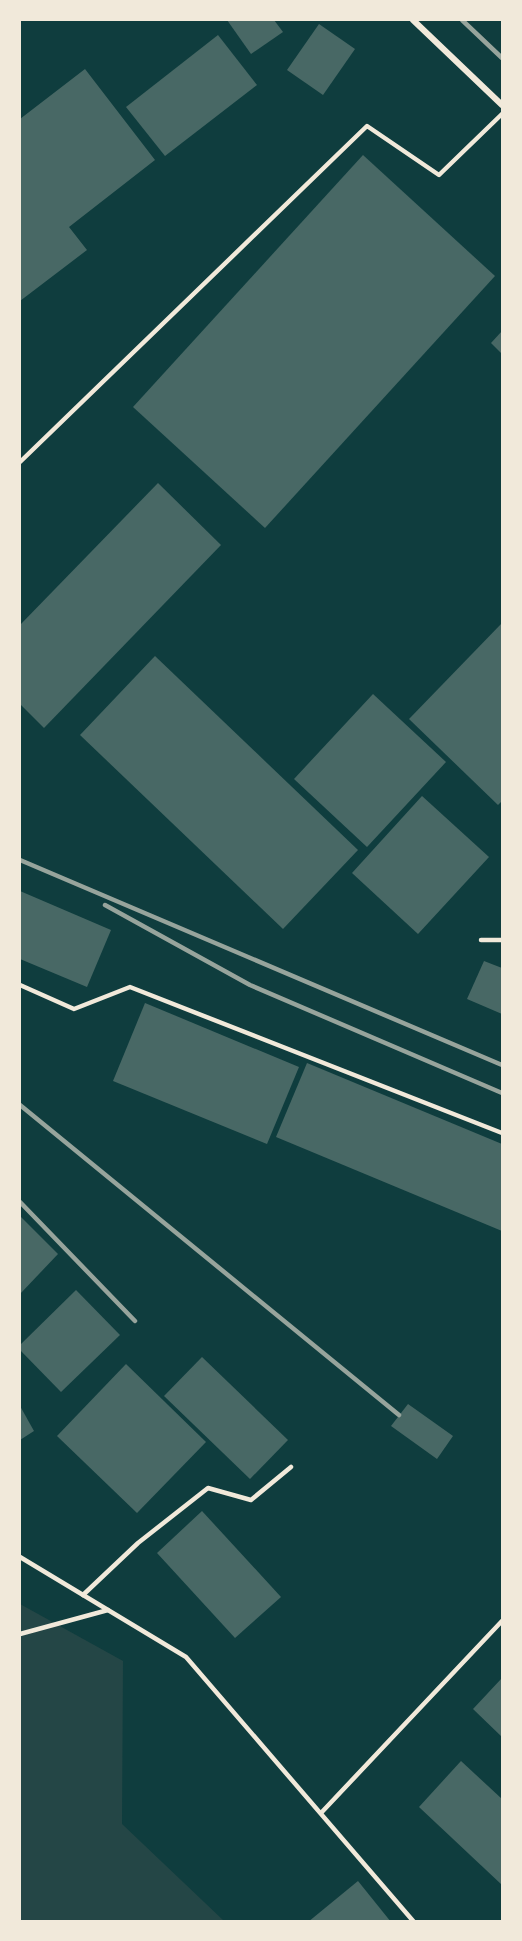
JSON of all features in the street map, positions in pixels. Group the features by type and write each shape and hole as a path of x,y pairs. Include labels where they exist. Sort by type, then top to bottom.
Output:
{"street":[{"path":"413,20 502,105"}],"lane":[{"path":"20,462 367,126 439,176 502,114"},
{"path":"481,940 502,940"},
{"path":"20,985 74,1009 130,987 502,1133"},
{"path":"83,1595 138,1543 208,1488 251,1500 291,1467"},
{"path":"20,1557 186,1657 414,1922"},
{"path":"20,1634 108,1610"},
{"path":"321,1813 502,1621"}],"shaded area":[{"path":"20,1604 123,1661 122,1824 224,1921 20,1921"}],"building":[{"path":"227,20 274,20 283,32 251,54"},
{"path":"319,24 355,49 323,95 287,70"},
{"path":"218,35 257,85 165,156 126,107"},
{"path":"85,69 155,160 69,227 87,250 20,301 20,119"},
{"path":"363,155 495,276 265,528 133,407"},
{"path":"502,331 502,354 491,343"},
{"path":"158,483 221,545 44,728 20,704 20,625"},
{"path":"502,623 502,801 498,805 409,719"},
{"path":"155,656 358,850 283,929 80,735"},
{"path":"373,694 446,762 367,847 294,779"},
{"path":"422,796 489,857 418,934 352,873"},
{"path":"20,891 111,930 87,987 20,959"},
{"path":"484,961 502,968 502,1014 467,999"},
{"path":"145,1003 299,1067 267,1144 113,1081"},
{"path":"307,1063 502,1144 502,1231 276,1137"},
{"path":"20,1216 58,1254 20,1294"},
{"path":"76,1290 120,1335 61,1392 20,1350 20,1345"},
{"path":"202,1357 288,1440 250,1479 164,1396"},
{"path":"126,1364 206,1442 137,1513 57,1436"},
{"path":"408,1404 453,1436 437,1459 391,1426"},
{"path":"20,1406 34,1431 20,1440"},
{"path":"202,1511 281,1597 235,1638 157,1553"},
{"path":"502,1678 502,1737 473,1709"},
{"path":"461,1761 502,1799 502,1885 419,1807"},
{"path":"358,1881 391,1922 308,1922"}],"railway":[{"path":"462,20 502,58"},
{"path":"20,860 502,1065"},
{"path":"105,905 250,985 502,1093"},
{"path":"20,1105 399,1415"},
{"path":"20,1202 135,1321"}]}
